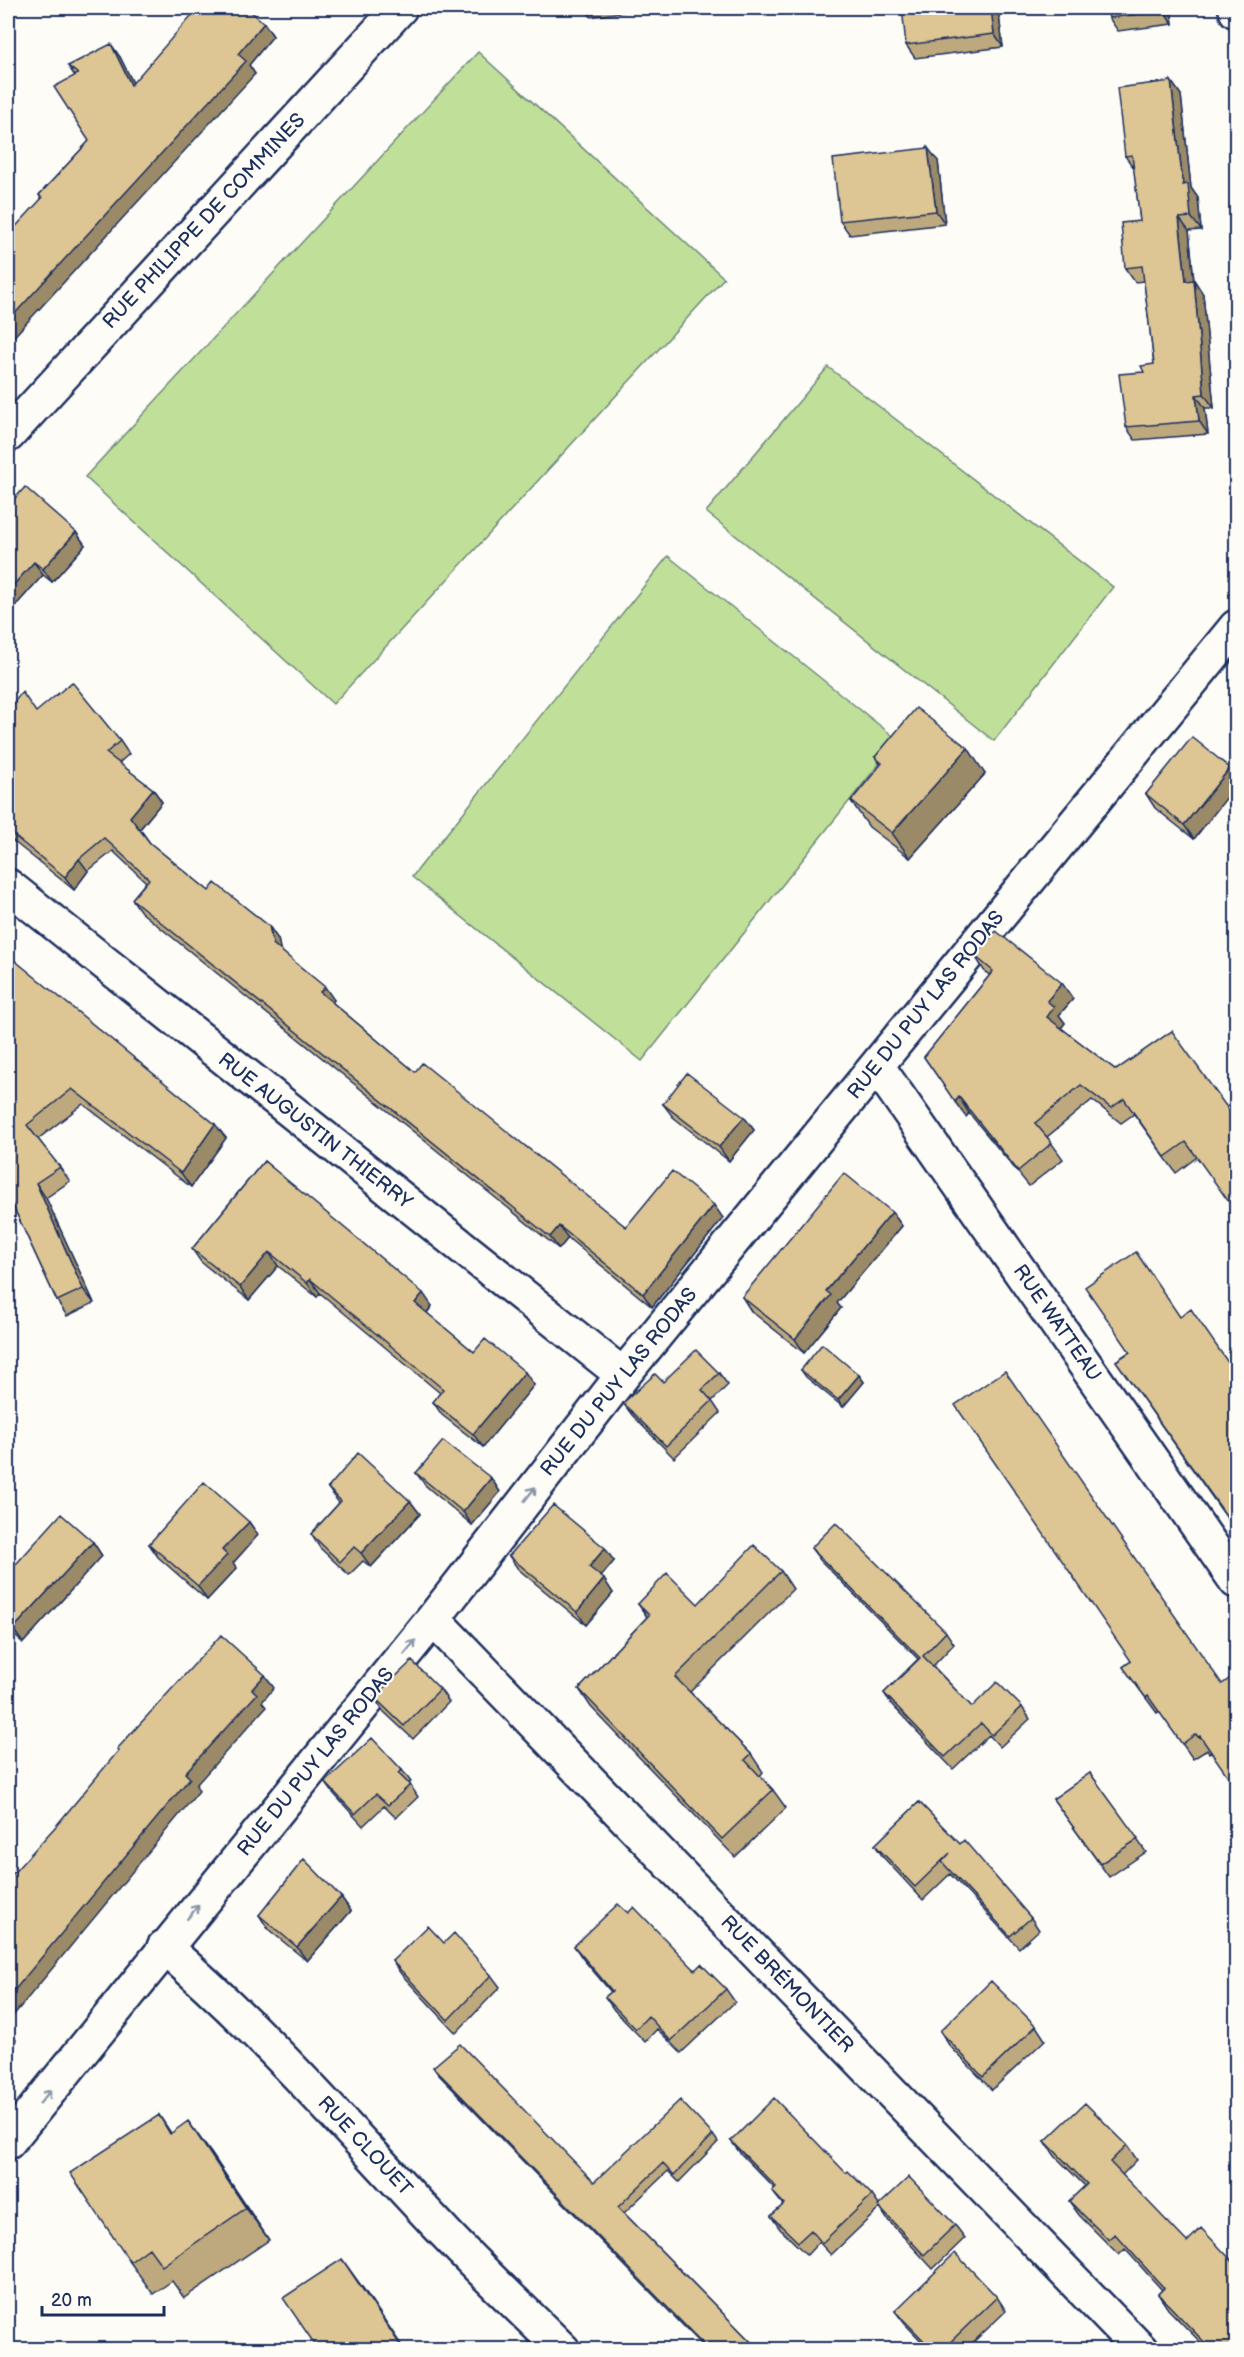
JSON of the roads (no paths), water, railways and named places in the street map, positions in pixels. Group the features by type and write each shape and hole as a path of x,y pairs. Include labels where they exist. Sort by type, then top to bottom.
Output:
{"street":[{"name":"RUE PHILIPPE DE COMMINES","path":"8,435 400,8"},
{"name":"RUE DU PUY LAS RODAS","path":"8,2142 164,1947 433,1619 623,1375 1236,627"},
{"name":"RUE AUGUSTIN THIERRY","path":"8,886 623,1375"},
{"name":"RUE WATTEAU","path":"877,1066 1236,1581"},
{"name":"RUE BRÉMONTIER","path":"433,1619 1141,2349"},
{"name":"RUE CLOUET","path":"164,1947 246,2021 447,2235 563,2349"}]}
